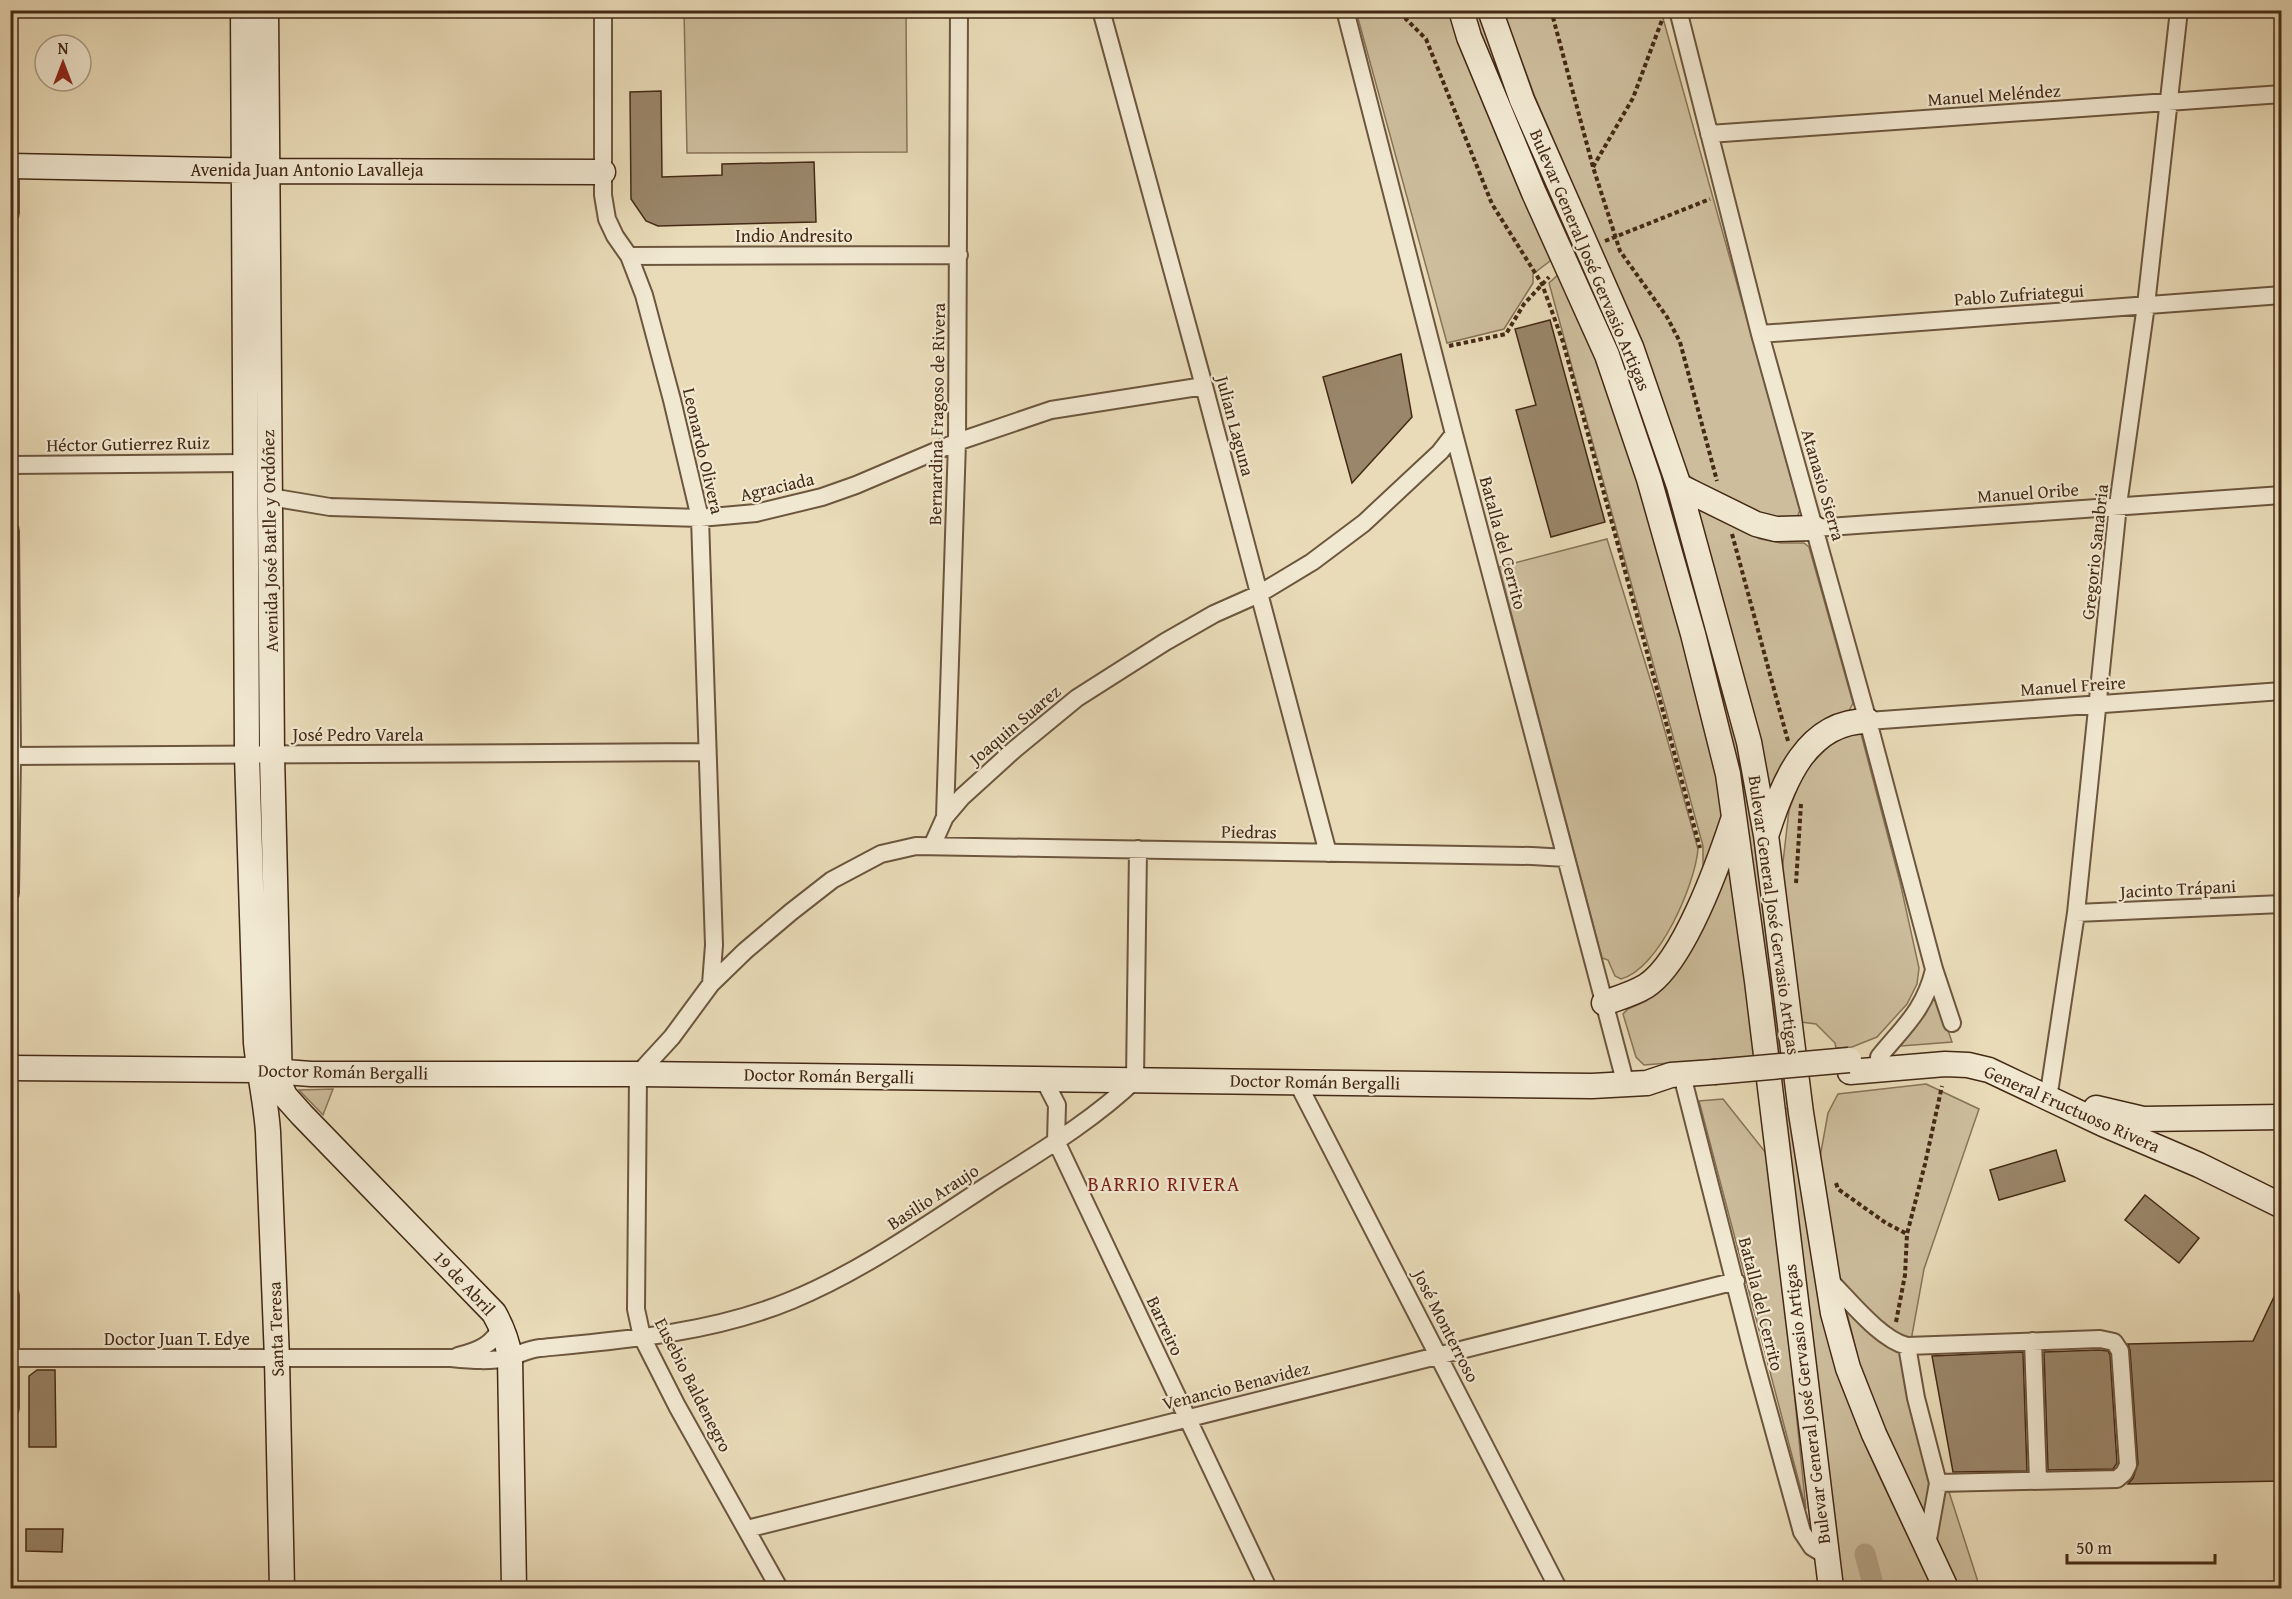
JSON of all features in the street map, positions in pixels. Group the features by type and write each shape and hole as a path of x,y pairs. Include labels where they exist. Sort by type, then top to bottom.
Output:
{"main road":[{"name":"Avenida José Batlle y Ordóñez","path":"243,10 256,171 270,497 272,755 269,1071"},
{"name":"Avenida José Batlle y Ordóñez","path":"266,10 256,171 246,463 247,755 255,1032 269,1071"},
{"name":"Bulevar General José Gervasio Artigas","path":"1461,10 1473,47 1529,183 1607,355 1646,468 1693,634 1728,774 1757,981 1825,1556 1831,1588"},
{"name":"Bulevar General José Gervasio Artigas","path":"1490,10 1526,109 1631,347 1679,486 1749,742 1766,835 1799,1101 1833,1313 1848,1368 1874,1434 1946,1588"},
{"name":"Avenida Juan Antonio Lavalleja","path":"10,166 256,171 603,172"},
{"path":"1679,486 1756,524 1776,529 1814,528"},
{"path":"1766,835 1779,794 1804,752 1837,726 1856,721 1868,721"},
{"path":"1604,1003 1647,985 1664,970 1697,912 1726,841 1734,814"},
{"name":"General Fructuoso Rivera","path":"1849,1066 1879,1057 1969,1050 1996,1060 2047,1091 2282,1206"},
{"name":"General Fructuoso Rivera","path":"1849,1066 1968,1065 2112,1113 2143,1119 2282,1117"},
{"name":"Doctor Román Bergalli","path":"1637,1084 1671,1075 1715,1078 1849,1066"},
{"name":"Doctor Román Bergalli","path":"10,1068 269,1071 311,1074 638,1074 1637,1084 1665,1087 1685,1087 1715,1078"},
{"name":"19 de Abril","path":"269,1071 285,1096 302,1115 494,1313 501,1326 510,1357 514,1588"},
{"name":"Santa Teresa","path":"269,1071 265,1095 277,1359 282,1588"},
{"path":"268,1132 288,1119 302,1115"}],"street":[{"name":"Leonardo Olivera","path":"603,10 603,195 607,219 615,236 629,256 641,285 700,518 714,945 711,984"},
{"name":"Bernardina Fragoso de Rivera","path":"945,817 957,442 959,10"},
{"name":"Julian Laguna","path":"1101,10 1328,853"},
{"name":"Batalla del Cerrito","path":"1345,10 1604,1003 1637,1084"},
{"name":"Atanasio Sierra","path":"1678,10 1760,333 1934,969 1952,1023"},
{"name":"Gregorio Sanabria","path":"2047,1091 2076,913 2118,505 2146,305 2179,10"},
{"name":"Manuel Meléndez","path":"1709,134 2168,104 2282,94"},
{"path":"10,160 10,213"},
{"name":"Indio Andresito","path":"629,256 959,255"},
{"name":"Pablo Zufriategui","path":"1760,333 2282,295"},
{"name":"Agraciada","path":"270,497 330,507 700,518 756,513 811,500 856,485 957,442 1051,411 1204,386"},
{"name":"Joaquin Suarez","path":"932,846 945,817 962,797 1014,749 1077,698 1166,642 1214,615 1259,594 1312,562 1364,523 1440,452 1454,434"},
{"name":"Héctor Gutierrez Ruiz","path":"10,465 246,463"},
{"name":"Manuel Oribe","path":"1814,528 2282,495"},
{"path":"10,531 10,893"},
{"name":"Manuel Freire","path":"1868,721 2282,691"},
{"name":"José Pedro Varela","path":"11,756 707,752"},
{"path":"638,1074 672,1037 711,984 775,925 832,880 881,854 916,846 932,846"},
{"name":"Piedras","path":"932,846 1566,858"},
{"path":"1135,1080 1138,849"},
{"name":"Jacinto Trápani","path":"2076,913 2282,904"},
{"path":"1879,1057 1914,1017 1925,999 1934,969"},
{"name":"Eusebio Baldenegro","path":"638,1074 636,1309 642,1337 677,1406 779,1588"},
{"name":"Barreiro","path":"1043,1078 1057,1105 1056,1141 1268,1588"},
{"name":"Basilio Araujo","path":"510,1357 533,1348 621,1341 717,1324 792,1300 831,1282 907,1238 1056,1141 1114,1099 1135,1080"},
{"name":"José Monterroso","path":"1297,1082 1558,1588"},
{"name":"Batalla del Cerrito","path":"1685,1087 1755,1362 1802,1532 1812,1546 1825,1556"},
{"path":"1826,1277 1875,1328 1895,1343 1907,1346 2100,1339 2114,1342 2120,1352 2128,1465 2117,1479 1938,1483"},
{"name":"Venancio Benavidez","path":"747,1529 1736,1281"},
{"path":"10,1295 10,1408"},
{"name":"Doctor Juan T. Edye","path":"451,1358 489,1344 497,1337 501,1326"},
{"path":"2033,1341 2038,1480"},
{"path":"1907,1346 1916,1398 1938,1483 1927,1545"},
{"name":"Doctor Juan T. Edye","path":"11,1358 451,1358 494,1360 510,1357"}],"path":[{"path":"1403,10 1406,19 1426,39 1492,204 1542,284 1563,342 1701,849 1701,858"},
{"path":"1593,167 1633,98 1665,10"}],"shaded area":[{"path":"684,11 906,11 907,152 687,153"},
{"path":"1356,11 1450,11 1554,258 1533,274 1533,283 1504,329 1447,343"},
{"path":"1470,11 1478,11 1512,99 1600,299 1652,433 1731,712 1752,826 1786,1052 1775,1053 1724,714 1526,149"},
{"path":"1503,11 1661,11 1800,510 1796,520 1769,518 1711,491 1688,475 1640,342 1535,97"},
{"path":"1559,274 1615,411 1659,554 1707,728 1716,769 1721,817 1703,870 1703,846 1549,283"},
{"path":"1701,510 1760,539 1781,543 1804,543 1809,547 1853,703 1849,711 1831,718 1769,792 1696,511"},
{"path":"1607,539 1652,685 1698,849 1690,883 1673,924 1649,960 1635,972 1621,979 1615,976 1608,960 1602,958 1499,567"},
{"path":"1853,732 1861,734 1900,882 1919,968 1917,984 1907,1004 1877,1037 1852,1047 1836,1048 1835,1043 1816,1024 1801,1022 1782,871 1789,810 1804,771 1836,739"},
{"path":"1731,866 1756,1056 1644,1065 1636,1057 1623,1014 1664,987 1678,970 1727,868"},
{"path":"1935,993 1952,1042 1901,1046 1900,1044"},
{"path":"1926,1084 1979,1109 1924,1269 1912,1335 1913,1354 1941,1467 1980,1588 1957,1588 1883,1428 1859,1362 1843,1296 1829,1228 1820,1157 1828,1113 1838,1094"},
{"path":"333,1089 323,1115 299,1090"},
{"path":"1723,1099 1766,1153 1782,1273 1806,1509 1699,1101"},
{"path":"1792,1108 1812,1254 1826,1327 1836,1363 1866,1446 1932,1588 1843,1588 1781,1109"}],"building":[{"path":"661,91 662,177 722,175 722,164 814,162 816,222 658,226 646,221 631,199 630,92"},
{"path":"1550,320 1605,522 1551,537 1516,410 1536,405 1515,329"},
{"path":"1401,354 1412,417 1352,483 1323,377"},
{"path":"2056,1150 2065,1181 1999,1200 1990,1170"},
{"path":"2145,1195 2199,1238 2179,1263 2125,1220"},
{"path":"2282,1280 2282,1481 2128,1484 2138,1464 2128,1344 2253,1341"},
{"path":"2108,1351 2110,1355 2117,1463 2113,1469 2048,1470 2044,1352"},
{"path":"2023,1352 2027,1471 1953,1472 1932,1356"},
{"path":"37,1370 55,1370 56,1447 29,1447 29,1376"},
{"path":"26,1529 63,1529 62,1552 26,1551"}],"waterway":[{"path":"1865,1554 1874,1588"}],"district":[{"name":"BARRIO RIVERA","path":"1164,1184"}]}
